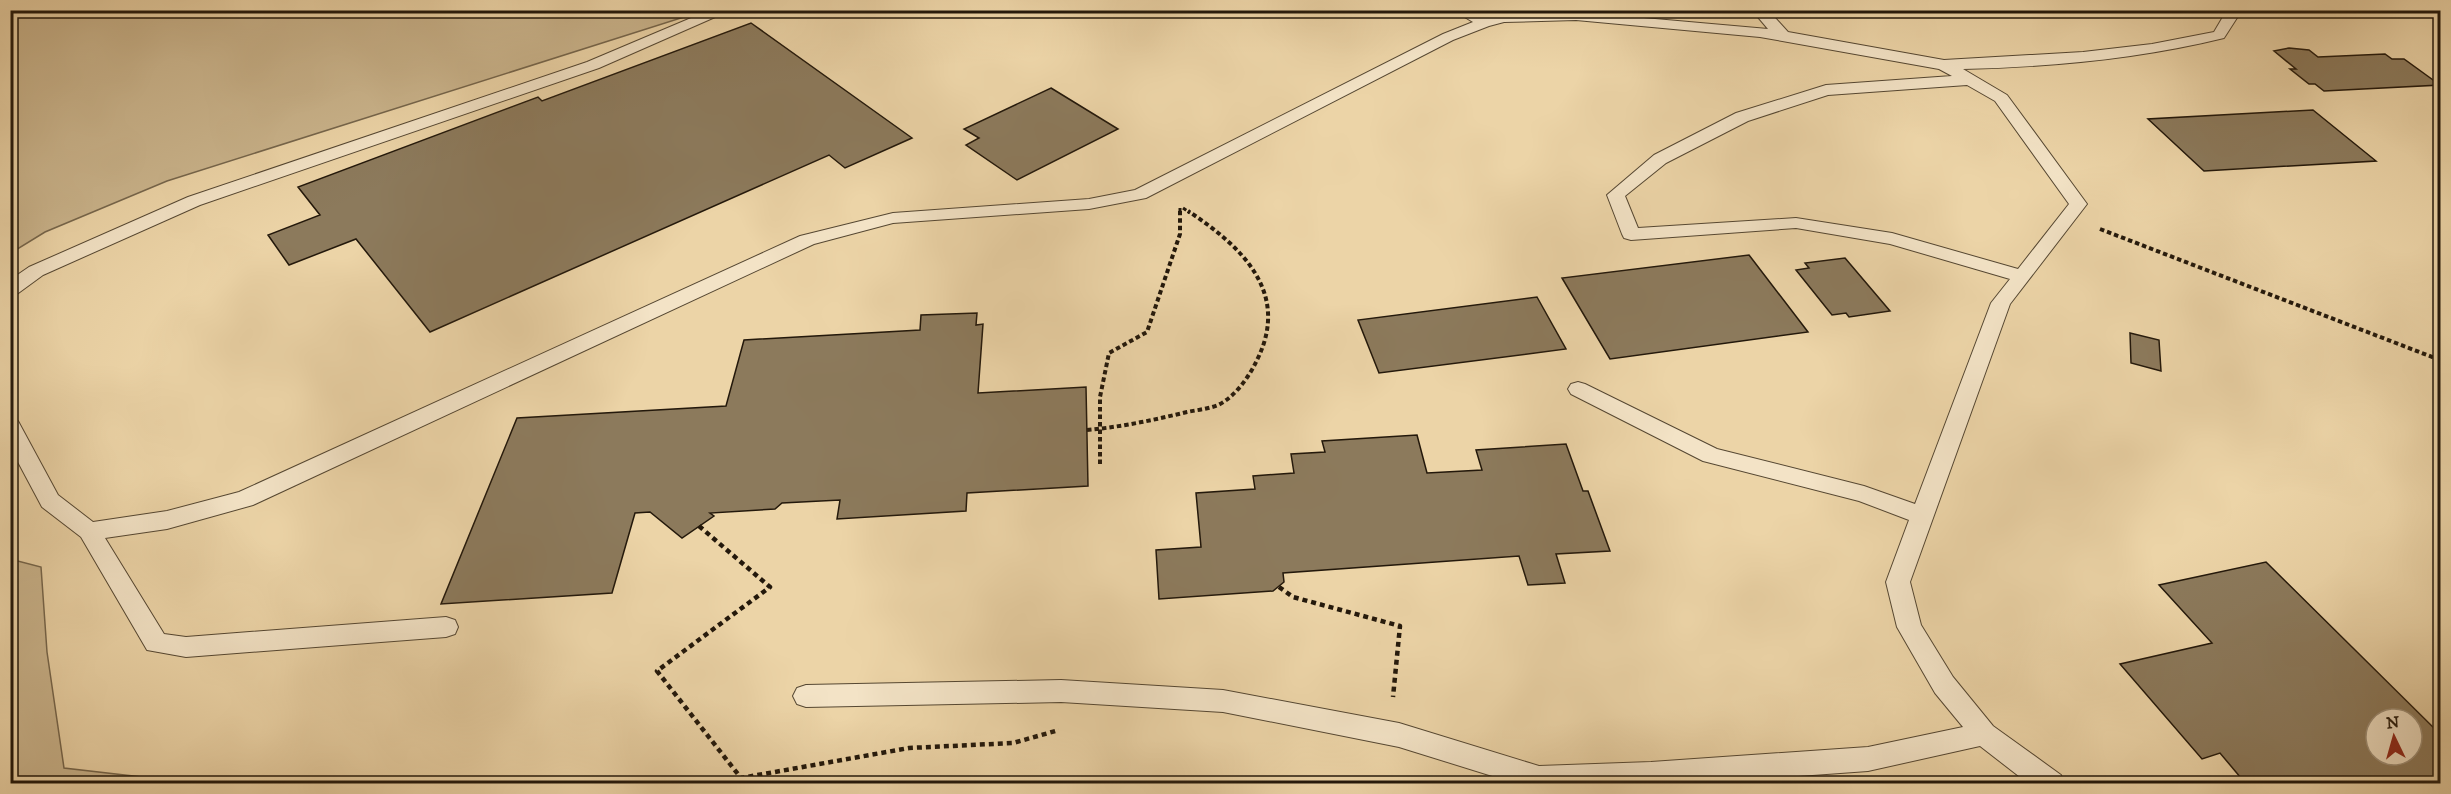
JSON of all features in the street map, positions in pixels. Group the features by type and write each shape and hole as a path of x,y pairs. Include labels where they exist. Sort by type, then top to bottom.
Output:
{"lane":[{"path":"10,290 36,271 194,201 593,65 724,10"},
{"path":"1460,10 1485,22"},
{"path":"1760,10 1784,36"},
{"path":"89,531 167,520 245,499 807,240 893,218 1089,204 1140,194 1448,37 1485,22 1504,18 1576,16 1784,36 1944,64 2002,64 2176,45 2219,34 2235,10"},
{"path":"1944,64 2001,98 2078,204 2001,303 1898,582 1909,627 1944,686 1984,734 2051,783"},
{"path":"1971,80 1826,90 1742,117 1660,159 1616,195 1631,234 1796,223 1892,239 2022,276"},
{"path":"1578,389 1711,455 1863,494 1922,516"},
{"path":"10,426 50,501 89,531 156,643 186,647 446,627"},
{"path":"806,696 1061,691 1223,701 1399,735 1539,778 1651,774 1868,759 1984,734"}],"path":[{"path":"1087,430 1100,429 1138,425 1220,404 1254,369 1269,331 1270,303 1257,273 1228,242 1202,220 1180,206 1180,234 1147,332 1109,353 1100,397 1100,429 1100,464"},
{"path":"2068,216 2440,360"},
{"path":"1279,587 1293,597 1400,626 1392,704"}],"shaded area":[{"path":"11,10 703,11 167,181 45,232 11,253"},
{"path":"10,559 41,567 47,652 64,768 194,783 11,783"}],"building":[{"path":"751,23 912,138 845,168 829,155 430,332 356,239 289,265 268,235 320,215 298,187 538,97 542,101"},
{"path":"2289,48 2309,50 2318,57 2385,54 2392,59 2404,59 2440,85 2324,91 2315,84 2309,84 2290,69 2296,69 2274,51"},
{"path":"1051,88 1118,129 1017,180 966,145 979,138 964,129"},
{"path":"2313,110 2376,161 2204,171 2148,119"},
{"path":"1749,255 1808,332 1610,359 1562,278"},
{"path":"1845,258 1890,311 1849,317 1846,313 1832,315 1796,270 1809,268 1805,263"},
{"path":"1537,297 1566,349 1379,373 1358,320"},
{"path":"977,313 976,325 983,324 978,393 1086,387 1088,486 967,493 966,511 837,519 840,500 782,503 775,509 710,513 714,516 682,538 650,512 635,513 612,593 441,604 517,418 726,406 744,340 920,330 921,315"},
{"path":"2130,333 2159,340 2161,371 2131,363"},
{"path":"1417,435 1427,473 1482,470 1476,450 1566,444 1583,491 1588,491 1610,551 1556,554 1565,583 1528,585 1519,556 1283,573 1284,582 1273,591 1159,599 1156,550 1201,547 1196,493 1255,489 1253,476 1294,473 1291,454 1325,452 1322,441"},
{"path":"2266,562 2413,707 2364,707 2364,767 2424,767 2424,718 2440,734 2440,784 2246,784 2220,753 2202,759 2120,664 2212,643 2159,585"}]}
